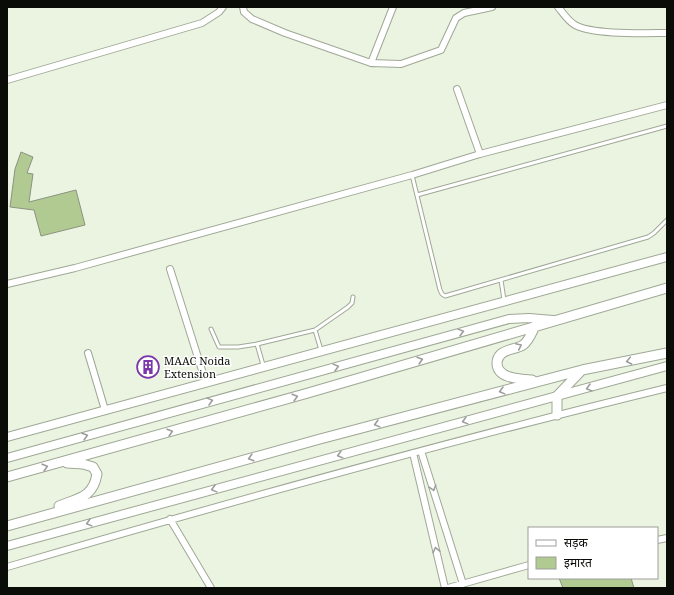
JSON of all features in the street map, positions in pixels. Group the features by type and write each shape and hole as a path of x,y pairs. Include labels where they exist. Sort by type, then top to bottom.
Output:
{"main road":[{"path":"7,477 308,393 667,288"},
{"path":"535,326 528,340 523,345 501,353 497,359 497,367 500,372 509,377 540,381"},
{"path":"7,526 320,439 540,381 582,370 667,353"},
{"path":"557,415 557,396 582,370"},
{"path":"29,520 87,495 95,486 97,474 93,467 83,464 62,462"}],"street":[{"path":"7,80 202,23 220,12 224,7"},
{"path":"243,7 244,12 252,19 285,33 371,63 400,64 441,50 456,18 464,13 492,7"},
{"path":"371,63 393,7"},
{"path":"558,7 575,25 588,30 630,33 667,32"},
{"path":"458,88 480,154"},
{"path":"7,284 75,268 412,175 480,154 667,105"},
{"path":"7,437 667,257"},
{"path":"170,269 206,383"},
{"path":"7,458 509,319 529,318 555,321"},
{"path":"88,353 105,410"},
{"path":"7,546 667,366"},
{"path":"7,567 170,519 413,453 667,388"},
{"path":"421,451 463,584"},
{"path":"413,453 447,588 528,565"},
{"path":"170,519 211,588"}],"lane":[{"path":"417,195 667,126"},
{"path":"412,175 442,294 445,296 648,237 667,220"},
{"path":"500,280 504,302"},
{"path":"211,329 219,347 238,347 257,344 315,330 348,307 352,303 353,297"},
{"path":"315,330 322,351"},
{"path":"257,344 264,367"}],"building":[{"path":"21,152 33,157 27,173 33,174 29,202 76,190 85,225 41,236 34,210 10,207 15,169"},
{"path":"559,579 631,579 634,588 563,588"}],"place":[{"name":"MAAC Noida Extension","path":"148,367"}]}
